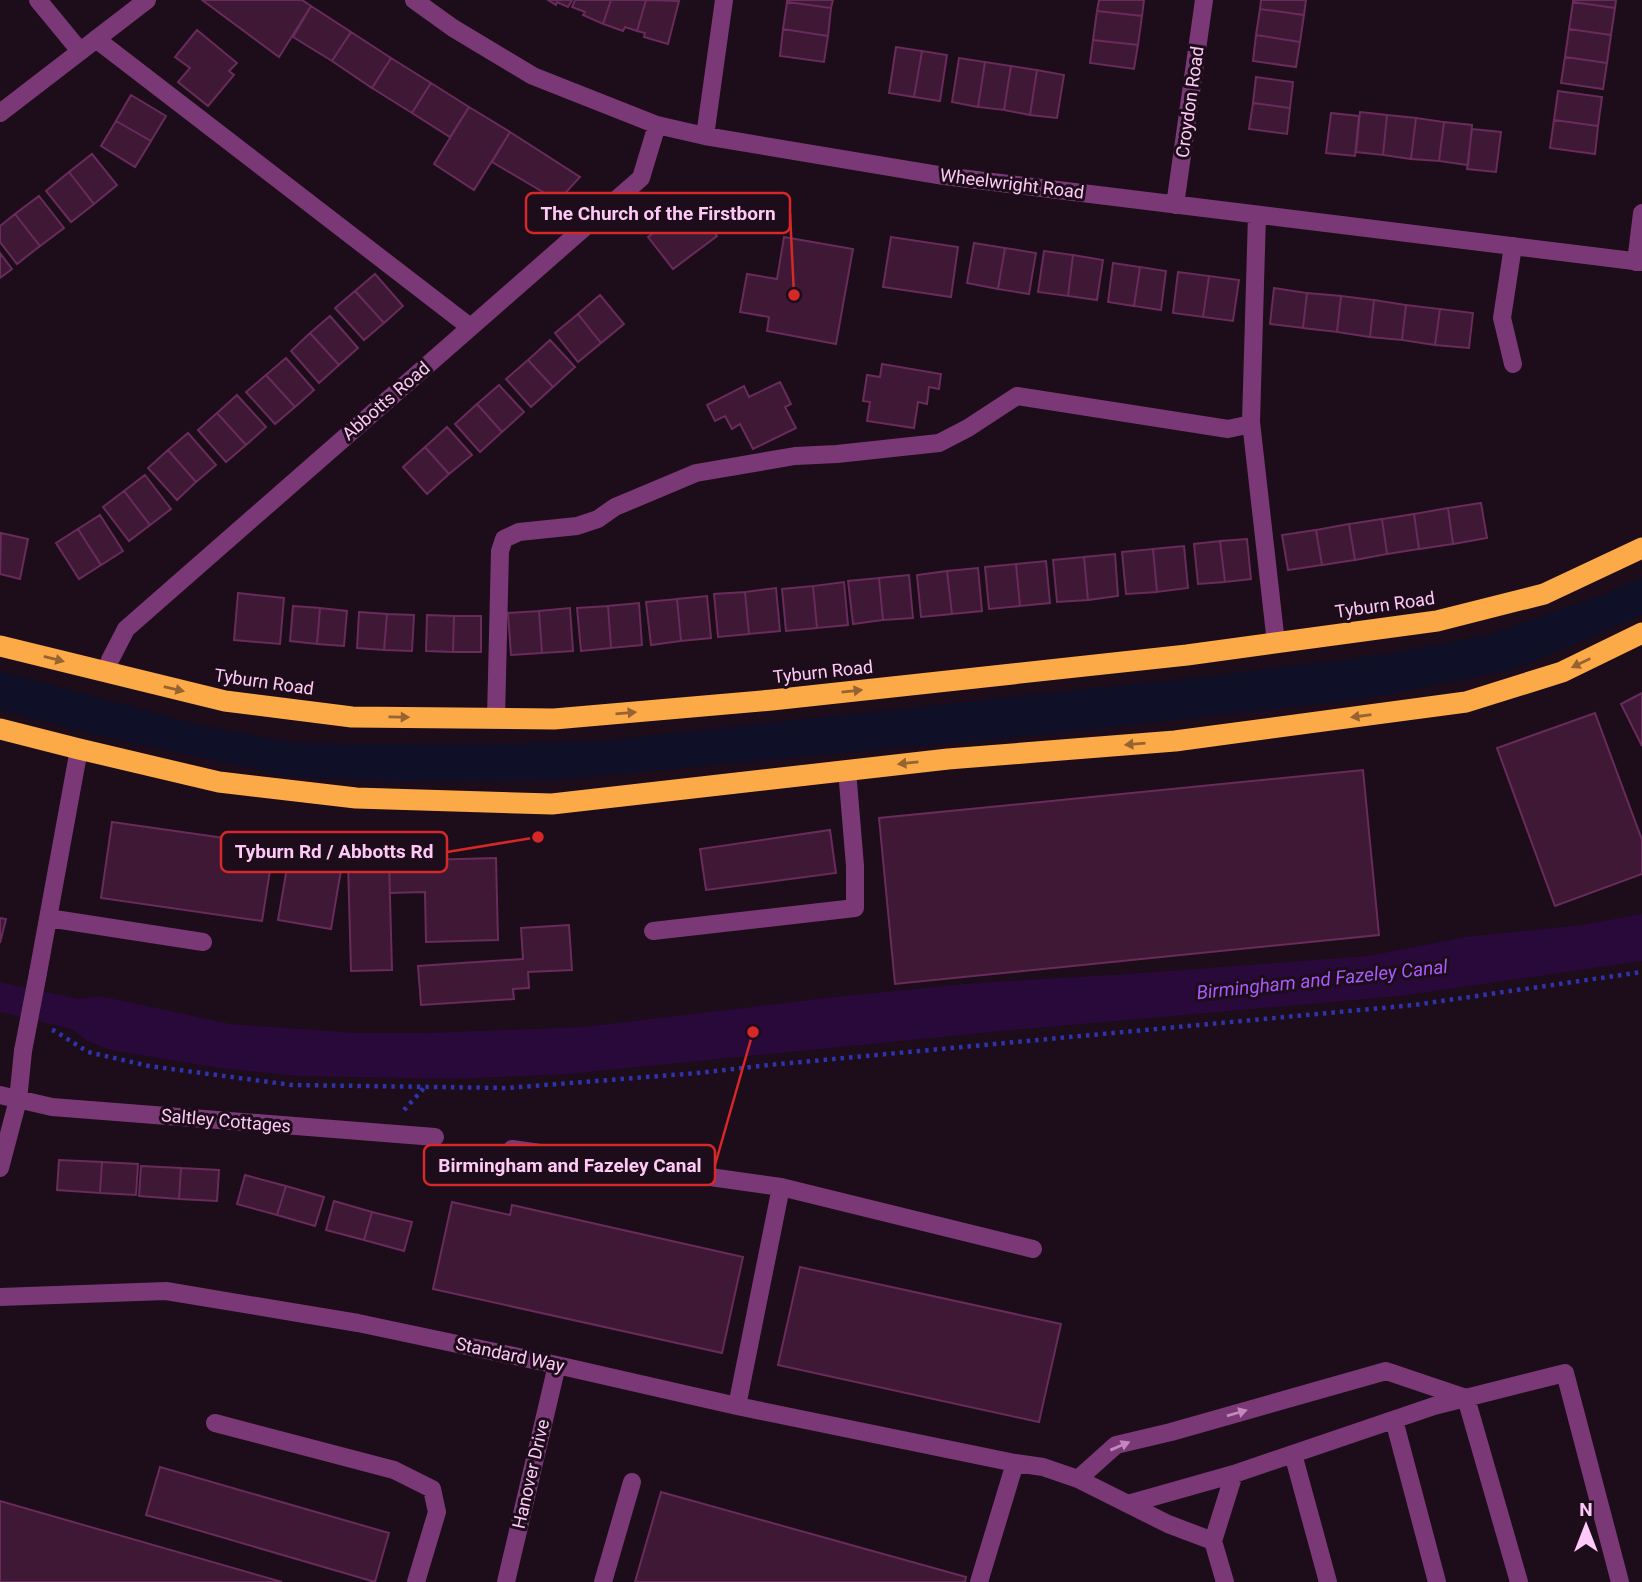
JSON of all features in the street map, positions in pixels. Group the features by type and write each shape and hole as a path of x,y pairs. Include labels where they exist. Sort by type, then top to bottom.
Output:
{"highway":[{"name":"Tyburn Road","path":"0,646 225,701 352,717 554,719 772,700 1187,655 1437,621 1544,594 1642,548"},
{"path":"0,729 219,782 356,798 552,804 948,759 1175,741 1466,702 1562,672 1642,633"}],"street":[{"path":"38,0 80,51"},
{"path":"0,113 147,0"},
{"name":"Wheelwright Road","path":"414,0 453,28 533,76 657,125 705,136 944,176 1639,262"},
{"path":"705,136 724,0"},
{"name":"Croydon Road","path":"1175,205 1204,0"},
{"path":"96,39 470,327"},
{"name":"Abbotts Road","path":"107,672 110,660 126,629 641,178 657,125"},
{"path":"1639,262 1642,213"},
{"path":"1257,215 1251,422 1276,643"},
{"path":"1513,247 1503,318 1513,364"},
{"path":"495,719 500,551 505,539 519,532 577,526 598,519 615,508 696,473 795,456 939,443 968,428 1017,396 1228,429 1251,422"},
{"path":"0,1168 18,1100 23,1051 79,749"},
{"path":"653,931 855,908 855,866 847,770"},
{"path":"48,918 203,942"},
{"name":"Saltley Cottages","path":"0,1095 66,1109 435,1137"},
{"path":"512,1149 781,1187 1033,1248"},
{"path":"737,1406 781,1187"},
{"name":"Standard Way","path":"0,1297 166,1291 358,1323 737,1406 1043,1467 1078,1479 1168,1524 1213,1541"},
{"name":"Hanover Drive","path":"506,1582 557,1365"},
{"path":"1078,1479 1116,1446 1386,1371 1466,1398"},
{"path":"1128,1504 1234,1474 1434,1406 1565,1373 1620,1582"},
{"path":"1466,1398 1519,1582"},
{"path":"1394,1420 1437,1582"},
{"path":"215,1423 394,1470 432,1489 437,1512 416,1582"},
{"path":"1293,1454 1328,1582"},
{"path":"979,1582 1015,1463"},
{"path":"1225,1582 1213,1541 1234,1474"},
{"path":"603,1582 632,1482"}],"path":[{"path":"43,1029 55,1031 88,1052 149,1066 279,1083 507,1088 698,1073 1175,1026 1414,1006 1642,972"}],"shaded area":[{"path":"1642,577 1642,615 1515,669 1364,699 1061,733 544,781 394,782 293,777 99,736 0,710 0,671 200,725 296,743 483,745 608,740 1218,675 1387,654 1488,635 1607,593"}],"water":[{"path":"1642,914 1642,961 1401,996 1013,1030 567,1074 452,1079 298,1076 219,1068 110,1050 87,1041 72,1029 0,1012 0,982 79,999 100,996 231,1024 358,1033 584,1027 975,983 1368,956 1465,937 1581,925"}],"building":[{"path":"202,0 302,0 311,6 279,57"},
{"path":"548,0 572,0 568,7"},
{"path":"575,0 611,0 603,24 572,7"},
{"path":"611,0 646,0 637,31 625,27 623,31 603,24"},
{"path":"646,0 679,1 668,44 644,37 645,33 637,31"},
{"path":"787,0 833,0 831,8"},
{"path":"1099,0 1144,0 1142,16 1097,11"},
{"path":"1261,0 1306,0 1304,15 1260,9"},
{"path":"1573,0 1616,0 1615,8"},
{"path":"787,2 831,8 828,36 783,29"},
{"path":"1573,2 1615,8 1611,35 1569,29"},
{"path":"311,6 351,32 332,61 293,37"},
{"path":"1260,9 1304,15 1300,42 1256,35"},
{"path":"1097,11 1142,16 1138,45 1093,40"},
{"path":"783,29 828,36 824,62 780,56"},
{"path":"1569,29 1611,35 1607,63 1565,57"},
{"path":"197,30 237,63 229,71 234,75 208,106 178,82 190,68 175,57"},
{"path":"351,32 391,58 372,88 332,61"},
{"path":"1256,35 1300,42 1296,67 1253,61"},
{"path":"1093,40 1138,45 1134,69 1090,63"},
{"path":"896,47 922,51 914,97 889,93"},
{"path":"922,51 947,55 940,101 914,97"},
{"path":"1565,57 1607,63 1603,89 1561,83"},
{"path":"391,58 431,83 412,113 372,88"},
{"path":"959,58 985,62 978,107 952,102"},
{"path":"985,62 1011,66 1004,110 978,107"},
{"path":"1011,66 1037,70 1030,115 1004,110"},
{"path":"1037,70 1064,75 1057,118 1030,115"},
{"path":"1256,77 1293,82 1290,108 1253,103"},
{"path":"431,83 469,107 450,137 412,113"},
{"path":"1558,91 1602,97 1598,126 1554,120"},
{"path":"131,95 166,116 151,141 116,121"},
{"path":"1253,103 1290,108 1287,134 1249,129"},
{"path":"469,107 510,132 474,190 434,164"},
{"path":"1360,112 1387,115 1383,155 1356,152"},
{"path":"1331,113 1359,116 1355,156 1326,153"},
{"path":"1387,115 1416,118 1411,159 1383,155"},
{"path":"1416,118 1444,122 1439,161 1411,159"},
{"path":"1554,120 1598,126 1595,154 1550,148"},
{"path":"116,121 151,141 135,167 101,146"},
{"path":"1444,122 1472,125 1468,165 1439,161"},
{"path":"1472,129 1501,132 1496,172 1467,169"},
{"path":"510,132 580,177 558,201 492,162"},
{"path":"92,154 117,185 94,204 69,172"},
{"path":"69,172 94,204 71,222 46,191"},
{"path":"39,196 64,228 40,246 15,214"},
{"path":"692,204 717,236 673,269 648,237"},
{"path":"15,214 40,246 17,264 0,242 0,226"},
{"path":"784,237 853,249 836,344 767,331 769,317 740,312 747,274 777,279"},
{"path":"891,237 958,247 951,297 883,287"},
{"path":"974,243 1005,248 998,289 967,283"},
{"path":"1005,248 1036,253 1029,294 998,289"},
{"path":"1044,251 1073,255 1068,296 1038,292"},
{"path":"0,253 12,269 0,278"},
{"path":"1073,255 1103,260 1097,300 1068,296"},
{"path":"1113,263 1140,267 1134,306 1108,302"},
{"path":"1140,267 1166,271 1161,310 1134,306"},
{"path":"1178,272 1209,276 1203,317 1173,313"},
{"path":"375,274 403,306 384,323 355,291"},
{"path":"1209,276 1239,280 1233,321 1203,317"},
{"path":"1274,288 1307,293 1303,328 1270,324"},
{"path":"355,291 384,323 364,340 335,308"},
{"path":"1307,293 1341,296 1337,332 1303,328"},
{"path":"600,295 624,324 601,343 578,314"},
{"path":"1341,296 1374,300 1370,337 1337,332"},
{"path":"1374,300 1406,305 1402,340 1370,337"},
{"path":"1406,305 1440,309 1435,345 1402,340"},
{"path":"1440,309 1473,313 1469,348 1435,345"},
{"path":"578,314 601,343 578,362 555,333"},
{"path":"330,316 358,348 339,365 310,333"},
{"path":"310,333 339,365 319,383 291,351"},
{"path":"550,340 575,367 553,387 528,360"},
{"path":"286,358 314,390 295,407 266,375"},
{"path":"528,360 553,387 531,407 506,379"},
{"path":"882,364 941,374 939,389 929,387 927,404 918,402 914,428 867,421 870,402 863,401 867,375 880,377"},
{"path":"266,375 295,407 275,424 246,392"},
{"path":"780,382 791,404 785,407 796,428 753,449 740,424 732,429 725,416 715,421 707,405 744,386 749,397"},
{"path":"499,385 524,412 502,432 477,404"},
{"path":"237,395 266,427 246,445 217,413"},
{"path":"477,404 502,432 480,452 455,424"},
{"path":"217,413 246,445 226,462 198,430"},
{"path":"447,427 472,455 449,474 425,447"},
{"path":"188,433 216,465 196,482 168,450"},
{"path":"425,447 449,474 427,494 403,467"},
{"path":"168,450 196,482 177,500 148,468"},
{"path":"145,475 171,509 150,525 124,491"},
{"path":"124,491 150,525 129,541 103,507"},
{"path":"1481,503 1487,538 1453,544 1448,508"},
{"path":"1448,508 1453,544 1419,549 1414,514"},
{"path":"1414,514 1419,549 1387,554 1382,519"},
{"path":"100,515 123,551 101,565 78,529"},
{"path":"1382,519 1387,554 1355,560 1349,524"},
{"path":"1349,524 1355,560 1322,565 1316,530"},
{"path":"78,529 101,565 79,579 56,543"},
{"path":"1316,530 1322,565 1288,570 1282,535"},
{"path":"1,533 28,539 20,579 0,574"},
{"path":"1247,539 1251,579 1225,582 1220,541"},
{"path":"1220,541 1225,582 1198,584 1194,544"},
{"path":"1184,546 1188,588 1157,592 1153,549"},
{"path":"1153,549 1157,592 1126,594 1122,552"},
{"path":"1115,554 1118,596 1088,600 1084,557"},
{"path":"1084,557 1088,600 1057,602 1053,560"},
{"path":"1046,561 1050,603 1020,606 1016,564"},
{"path":"1016,564 1020,606 989,609 985,567"},
{"path":"978,568 982,611 952,614 947,571"},
{"path":"947,571 952,614 921,617 917,575"},
{"path":"909,575 913,618 883,620 879,578"},
{"path":"879,578 883,620 853,624 848,581"},
{"path":"844,582 848,625 817,628 813,586"},
{"path":"813,586 817,628 786,631 782,589"},
{"path":"776,588 780,631 749,634 745,592"},
{"path":"745,592 749,634 718,637 714,594"},
{"path":"238,593 284,598 280,644 234,640"},
{"path":"707,596 711,638 681,641 677,599"},
{"path":"677,599 681,641 651,645 646,602"},
{"path":"639,603 642,645 611,648 608,606"},
{"path":"293,606 320,608 317,644 290,641"},
{"path":"608,606 611,648 581,651 577,608"},
{"path":"320,608 347,611 344,646 317,644"},
{"path":"570,608 573,651 542,653 539,611"},
{"path":"539,611 542,653 511,655 508,613"},
{"path":"359,612 387,614 384,650 357,648"},
{"path":"387,614 414,615 412,651 384,650"},
{"path":"427,615 454,616 453,652 426,651"},
{"path":"454,616 481,616 481,652 453,652"},
{"path":"1642,693 1642,746 1621,704"},
{"path":"1595,713 1642,840 1642,874 1555,906 1497,748"},
{"path":"1363,770 1379,935 895,984 879,818"},
{"path":"112,822 274,845 262,921 101,898"},
{"path":"830,830 836,873 706,890 700,849"},
{"path":"289,856 342,864 331,929 278,920"},
{"path":"496,858 498,940 426,942 425,892 390,893 389,861"},
{"path":"389,861 392,970 351,971 348,862"},
{"path":"0,918 6,919 0,943"},
{"path":"569,925 572,970 528,972 529,988 513,989 514,999 421,1005 418,966 523,959 521,928"},
{"path":"59,1160 102,1162 100,1193 57,1190"},
{"path":"102,1162 138,1164 136,1195 100,1193"},
{"path":"141,1166 181,1168 179,1199 139,1196"},
{"path":"181,1168 219,1170 217,1201 179,1199"},
{"path":"245,1175 286,1186 277,1215 237,1204"},
{"path":"286,1186 324,1197 315,1226 277,1215"},
{"path":"334,1201 372,1212 364,1240 326,1230"},
{"path":"452,1202 510,1215 512,1205 743,1257 722,1353 433,1289"},
{"path":"372,1212 412,1222 404,1251 364,1240"},
{"path":"800,1267 1061,1324 1039,1422 778,1365"},
{"path":"160,1467 389,1533 375,1582 146,1515"},
{"path":"661,1492 966,1577 965,1582 635,1582"},
{"path":"0,1501 282,1582 0,1582"}],"place":[{"name":"The Church of the Firstborn","path":"794,295"},
{"name":"Tyburn Rd / Abbotts Rd","path":"538,837"},
{"name":"Birmingham and Fazeley Canal","path":"753,1032"}]}
